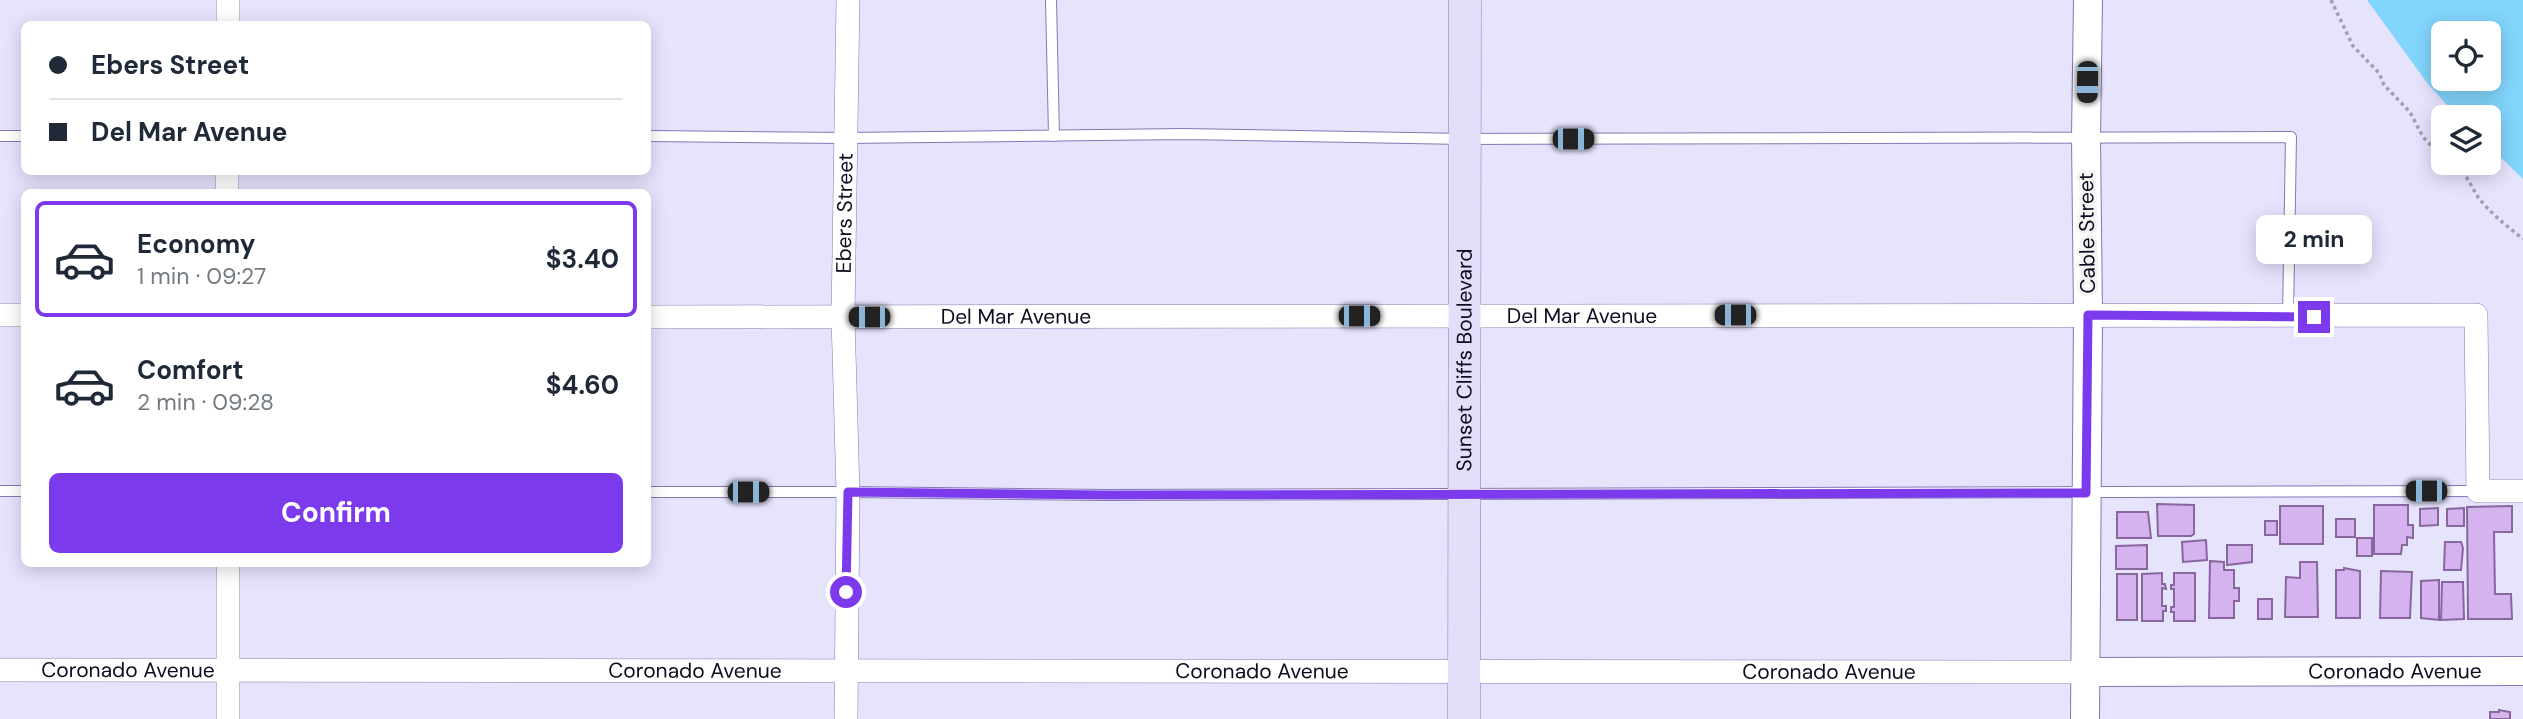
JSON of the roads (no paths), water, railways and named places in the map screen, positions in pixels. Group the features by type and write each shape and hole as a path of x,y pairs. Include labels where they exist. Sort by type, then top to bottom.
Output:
{"main road":[{"name":"Sunset Cliffs Boulevard","path":"1464,719 1465,0"}],"street":[{"path":"228,0 228,21"},
{"name":"Ebers Street","path":"846,719 848,492 843,317 848,0"},
{"name":"Cable Street","path":"2085,719 2088,0"},
{"path":"0,315 21,315"},
{"name":"Del Mar Avenue","path":"651,317 2476,315 2478,491"},
{"path":"2478,491 2523,491"},
{"path":"228,567 228,719"},
{"name":"Coronado Avenue","path":"0,670 2523,671"}],"lane":[{"path":"1051,0 1054,136"},
{"path":"651,136 846,138 1184,134 1465,139 2291,137 2288,317"},
{"path":"0,136 21,136"},
{"path":"0,491 21,491"},
{"path":"651,492 1106,495 2478,491"}],"water":[{"path":"2367,0 2523,0 2523,179 2501,158 2501,105 2447,105 2434,91 2501,91 2501,21 2431,21 2431,87"}]}
